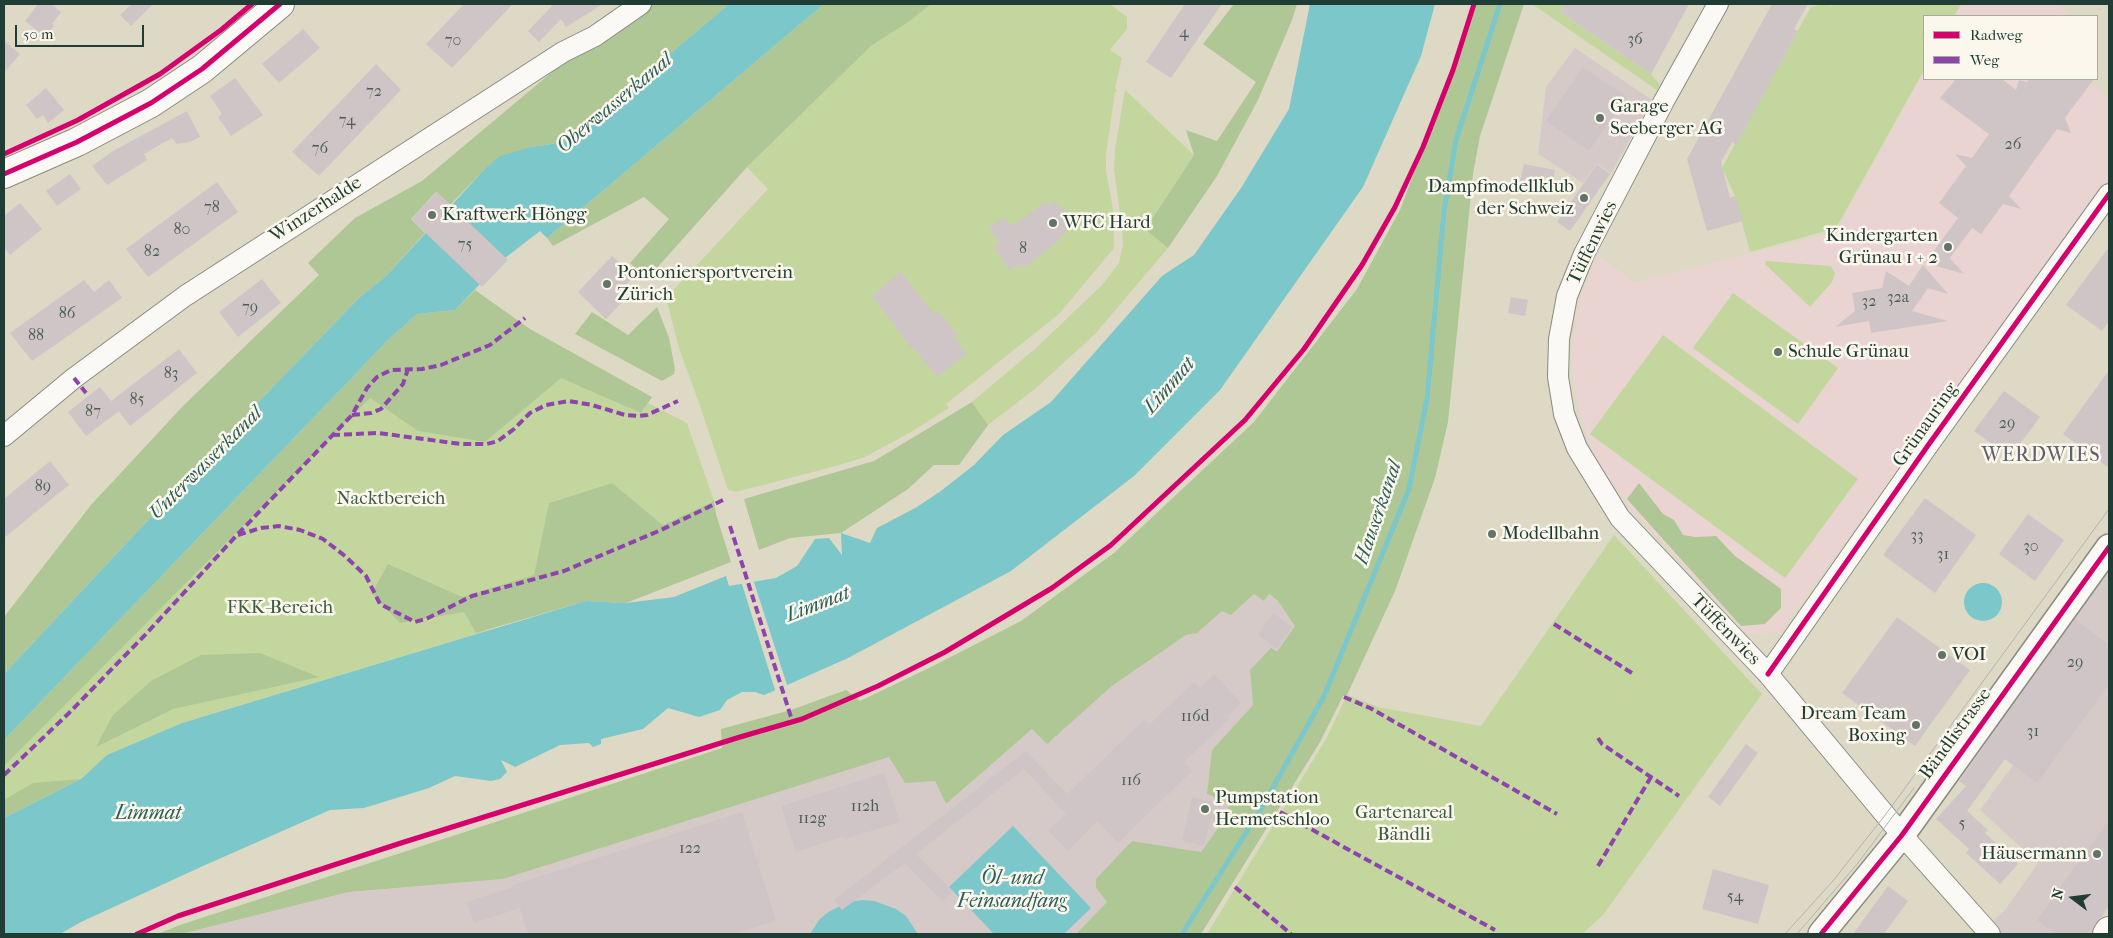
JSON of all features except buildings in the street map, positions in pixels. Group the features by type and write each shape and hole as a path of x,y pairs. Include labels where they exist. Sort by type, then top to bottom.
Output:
{"main road":[{"path":"4,174 77,142 151,103 202,69 280,4"}],"street":[{"name":"Winzerhalde","path":"4,436 74,378 185,296 563,52 595,36 641,4"},
{"name":"Tüffenwies","path":"1718,4 1664,101 1584,254 1568,296 1559,339 1558,377 1564,414 1578,448 1620,518 1768,674"},
{"name":"Grünauring","path":"1768,674 1929,444 2109,194"},
{"name":"Bändlistrasse","path":"1821,934 1895,826 2109,547"},
{"path":"1768,674 1895,826 1990,934"}],"shaded area":[{"path":"1962,4 2055,4 2071,15 1956,15"},
{"path":"1575,48 1652,100 1611,173 1597,163 1583,183 1538,154 1546,87"},
{"name":"Schule Grünau","path":"1923,74 1923,80 2085,80 2109,97 2109,178 1780,632 1747,634 1630,507 1605,474 1592,451 1579,411 1573,384 1572,347 1576,316 1583,290 1598,255 1635,283 1836,232"},
{"path":"2109,569 2109,907 2090,934 1979,934 2005,910 2038,863 1980,810 2013,765 1983,743"},
{"path":"1255,593 1264,600 1268,594 1278,601 1296,626 1277,652 1250,670 1253,705 1212,750 1230,804 1220,825 1201,852 1131,841 1096,888 1107,902 1076,934 181,934 349,892 503,879 889,757 935,781 946,804 1032,729 1047,743 1112,686 1186,635 1198,632 1222,610 1231,615"}],"green space":[{"path":"641,4 729,4 565,142 531,147 485,169 450,205 436,192 411,219 425,233 386,276 359,298 269,391 4,674 4,617 91,505 183,406 319,275 308,263 355,218 422,181 595,36"},
{"path":"824,4 931,4 910,21 871,46 747,167 647,279 630,263 669,219 644,197 553,246 547,238"},
{"path":"931,4 1110,4 1127,17 1127,29 1110,50 1122,58 1115,88 1117,91 1115,92 1106,154 1106,171 1113,209 1114,248 1059,314 946,404 949,408 911,432 865,457 736,492 728,490 679,348 666,298 768,189 747,167 871,46 910,21"},
{"path":"1234,4 1297,4 1258,100 1217,176 1168,248 1145,229 1194,155 1186,130 1217,141 1256,82 1203,44"},
{"path":"1474,4 1524,4 1480,136 1473,174 1448,422 1435,478 1395,591 1347,695 1343,696 1320,742 1201,934 1076,934 1107,902 1096,888 1096,879 1132,841 1201,852 1220,825 1230,804 1207,794 1212,750 1253,705 1250,670 1271,648 1277,652 1295,626 1278,601 1269,594 1264,601 1254,594 1231,615 1222,611 1197,633 1186,635 1112,686 1047,744 1032,729 946,804 935,781 905,783 889,757 503,879 349,892 181,934 158,934 180,925 722,748 721,729 791,710 846,690 860,701 1021,621 1114,553 1254,422 1357,289 1400,210 1453,70"},
{"path":"1532,4 1563,4 1562,13 1651,74 1660,85 1657,90"},
{"path":"1823,4 1829,4 1830,6 1839,4 1961,4 1955,15 1923,15 1923,72 1836,228 1750,252 1735,196 1722,168 1811,7"},
{"path":"1125,90 1194,155 1145,228 1168,248 1095,334 1036,388 988,425 972,402 1035,349 1103,284 1119,263 1123,245 1114,169 1115,149"},
{"path":"1766,261 1831,266 1835,273 1832,282 1810,307 1765,264"},
{"path":"475,290 530,329 652,397 641,413 561,378 485,442 418,431 370,398 4,766 4,740 388,340 417,314 455,310"},
{"path":"1733,293 1838,368 1798,424 1693,348"},
{"path":"657,307 669,338 675,369 674,374 662,381 575,334 592,312 628,335"},
{"path":"1663,335 1858,479 1785,578 1590,434"},
{"path":"561,377 641,413 648,403 687,423 714,501 663,525 612,483 549,503 535,575 486,631 182,723 107,755 81,779 4,818 4,740 370,398 418,431 485,442"},
{"path":"972,402 988,425 959,465 934,465 908,489 841,533 790,538 759,550 744,499 874,461"},
{"path":"612,483 663,525 714,501 716,514 731,562 626,603 586,601 476,633 464,612 400,623 372,593 388,564 462,597 534,575 549,503"},
{"path":"1639,483 1663,514 1674,520 1683,535 1696,537 1716,536 1735,556 1781,589 1781,608 1765,624 1741,626 1627,499"},
{"name":"Gartenareal Bändli","path":"1614,535 1762,694 1603,915 1582,934 1207,934 1326,739 1347,695 1378,707 1481,726"},
{"path":"260,653 319,677 173,709 96,747 113,715 151,681 201,655"},
{"path":"81,779 4,818 4,800 33,783"}],"water":[{"path":"729,4 824,4 547,238 540,231 505,258 455,310 417,314 388,340 4,740 4,674 269,391 359,298 386,276 485,169 500,156 531,147 565,142"},
{"name":"Limmat","path":"1310,4 1435,4 1421,56 1363,187 1220,390 1134,476 1011,571 848,658 764,695 755,692 742,692 727,700 720,710 699,717 668,708 643,729 601,739 601,744 593,747 589,743 560,745 515,767 501,760 507,772 500,779 491,781 455,776 429,788 364,808 330,810 81,922 60,934 4,934 4,818 81,779 107,755 182,723 586,601 626,603 674,597 726,576 729,586 776,578 797,566 815,539 829,538 842,555 841,533 870,543 877,528 917,507 941,491 974,465 1003,435 1051,402 1162,276 1194,255 1241,188 1289,109"},
{"path":"1983,583 1996,589 2002,602 1996,615 1983,621 1970,615 1964,602 1970,589"},
{"name":"Öl- und Feinsandfang","path":"1013,826 1091,908 1064,934 994,934 949,887"},
{"path":"874,901 896,909 906,916 918,934 810,934 819,920 828,912 849,902"}],"pier":[{"path":"753,579 788,688 776,693 741,581"}],"waterway":[{"name":"Hauserkanal","path":"1182,934 1261,809 1324,696 1409,489 1427,399 1444,211 1456,140 1500,4"}],"tram line":[{"path":"1785,934 1832,882 1886,814 2109,509"},
{"path":"1797,934 1858,863 1914,788"}],"marked path":[{"path":"4,775 68,714 146,634 236,536 352,415 367,388 377,377 391,370 422,369 441,365 490,345 525,318"},
{"path":"352,415 371,413 381,409 403,384 408,369"},
{"path":"74,378 86,393"},
{"path":"332,435 378,433 461,444 487,444 498,441 514,429 530,413 546,405 569,401 592,405 625,415 638,416 647,415 678,401"},
{"path":"238,535 261,528 279,526 300,530 323,539 366,576 380,604 415,622 428,618 472,596 564,571 661,530 723,500"},
{"path":"730,526 791,717"},
{"path":"1554,624 1632,673"},
{"path":"1344,697 1370,708 1557,814"},
{"path":"1598,738 1602,744 1679,796"},
{"path":"1598,866 1651,777"},
{"path":"1280,812 1495,930"},
{"path":"1235,887 1291,934"}],"cycle path":[{"path":"4,154 78,120 160,74 221,30 252,4"},
{"path":"4,174 77,142 151,103 202,69 280,4"},
{"path":"137,934 178,916 401,843 802,719 878,686 945,652 1052,588 1111,545 1245,420 1304,349 1362,265 1395,207 1423,147 1453,70 1474,4"},
{"path":"1768,674 1929,444 2109,194"},
{"path":"1821,934 1902,835 2109,547"}],"place":[{"name":"Garage Seeberger AG","path":"1600,118"},
{"name":"Dampfmodellklub der Schweiz","path":"1584,198"},
{"name":"Kraftwerk Höngg","path":"432,215"},
{"name":"WFC Hard","path":"1053,223"},
{"name":"Kindergarten Grünau 1 + 2","path":"1948,247"},
{"name":"Pontoniersportverein Zürich","path":"607,284"},
{"name":"Schule Grünau","path":"1778,352"},
{"name":"Modellbahn","path":"1492,534"},
{"name":"VOI","path":"1942,655"},
{"name":"Dream Team Boxing","path":"1916,725"},
{"name":"Pumpstation Hermetschloo","path":"1205,809"},
{"name":"Häusermann","path":"2097,854"}],"district":[{"name":"WERDWIES","path":"2041,456"}],"water label":[{"name":"Oberwasserkanal","path":"615,104"},
{"name":"Unterwasserkanal","path":"206,464"}],"park label":[{"name":"Nacktbereich","path":"391,499"},
{"name":"FKK-Bereich","path":"280,608"}]}
